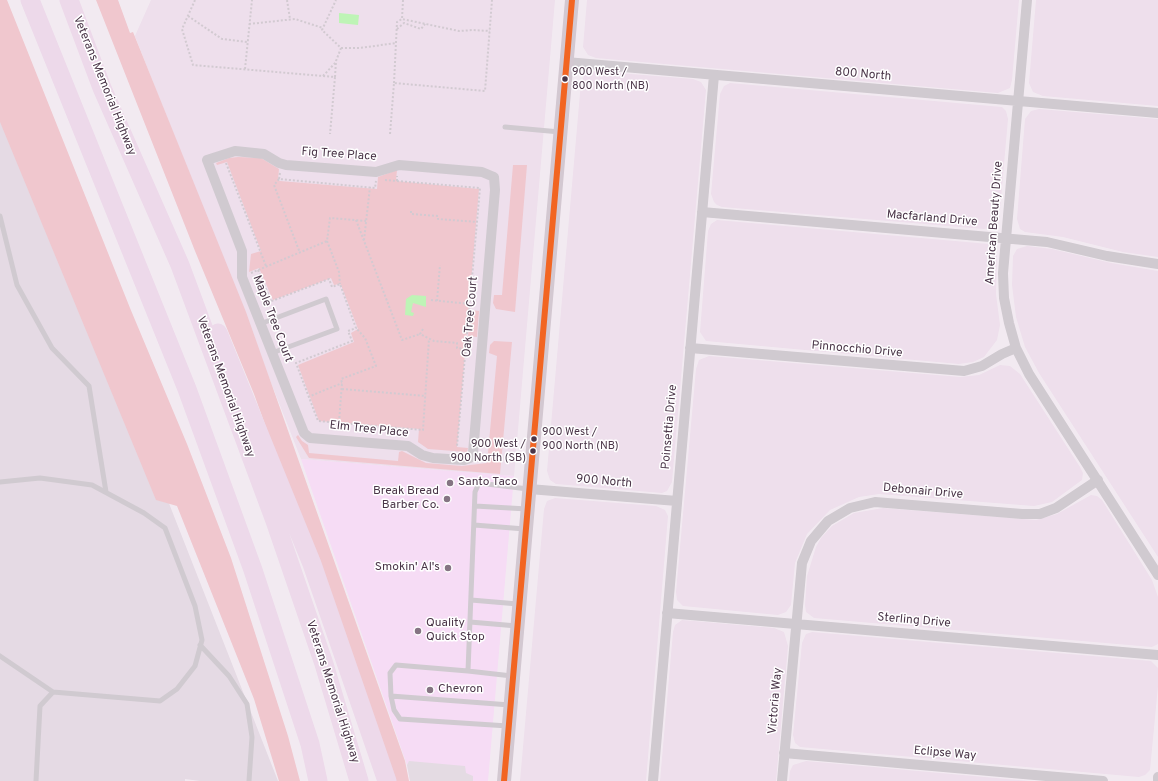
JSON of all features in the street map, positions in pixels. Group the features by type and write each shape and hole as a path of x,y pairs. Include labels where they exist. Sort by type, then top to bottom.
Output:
{"highway":[{"path":"30,0 187,389 253,570 310,744 318,781"},
{"name":"Veterans Memorial Highway","path":"69,0 102,88 180,265 275,521 324,664 360,781"},
{"path":"180,265 219,335 267,450 312,564 387,781"}],"main road":[{"path":"504,781 572,0"}],"street":[{"name":"American Beauty Drive","path":"1026,0 1006,238 1004,298 1016,348 1029,374 1158,574"},
{"name":"800 North","path":"566,62 1158,113"},
{"name":"Poinsettia Drive","path":"653,781 714,75"},
{"name":"Fig Tree Place","path":"207,160 235,151 264,154 279,163 286,164 376,172 399,165 482,172 494,177"},
{"name":"Maple Tree Court","path":"207,160 242,251 241,272 260,324 302,430 310,438"},
{"name":"Oak Tree Court","path":"470,458 475,429 495,190 494,177"},
{"name":"Macfarland Drive","path":"702,212 1060,244 1107,256 1158,264"},
{"name":"Pinnocchio Drive","path":"690,348 964,371 982,366 1002,354 1016,348"},
{"name":"Elm Tree Place","path":"310,438 408,446 422,455 433,458 464,460 470,458"},
{"name":"Debonair Drive","path":"796,624 800,574 806,552 811,541 823,526 839,513 862,504 886,502 1036,514 1056,508 1098,480"},
{"name":"900 North","path":"529,489 677,501"},
{"name":"Sterling Drive","path":"667,613 1158,655"},
{"name":"Victoria Way","path":"782,781 796,624"},
{"name":"Eclipse Way","path":"784,753 1103,781"}],"lane":[{"path":"505,127 560,132"},
{"path":"0,216 17,285 52,348 89,386 106,492"},
{"path":"260,324 326,299 338,329 272,354"},
{"path":"0,482 40,478 92,485 144,513 165,528 195,606 202,640 195,666 177,689 160,701 53,692 0,656"},
{"path":"468,671 475,492 479,484 529,489"},
{"path":"475,506 528,509"},
{"path":"474,525 526,530"},
{"path":"471,600 520,604"},
{"path":"470,622 518,626"},
{"path":"200,645 229,676 247,704 252,737 249,781"},
{"path":"509,726 400,719 394,710 391,696 390,673 396,665 513,676"},
{"path":"36,781 40,706 53,692"},
{"path":"391,696 511,705"}],"path":[{"path":"195,0 182,29 193,65 335,77"},
{"path":"245,69 252,0"},
{"path":"286,0 290,19"},
{"path":"336,0 322,30 341,48 360,48 396,43"},
{"path":"390,134 396,29 397,22 402,18 403,0"},
{"path":"394,83 485,91 492,0"},
{"path":"188,16 222,39 247,42"},
{"path":"402,18 459,31 490,31"},
{"path":"249,24 295,19 323,28"},
{"path":"396,29 404,23 406,19"},
{"path":"404,23 421,29 425,24"},
{"path":"330,134 336,61 341,48"},
{"path":"323,76 336,61"},
{"path":"222,165 226,163 266,266"},
{"path":"280,170 279,179 274,185 300,253"},
{"path":"397,181 398,172"},
{"path":"279,179 376,188 376,180 480,188 457,446"},
{"path":"364,241 370,187"},
{"path":"411,211 411,214 438,216 438,219 477,222"},
{"path":"339,423 342,389 341,379 376,366 365,338 356,328 340,284 339,272 327,241 330,218 366,221"},
{"path":"356,220 402,340 419,334 423,329"},
{"path":"249,274 327,241"},
{"path":"437,301 440,265"},
{"path":"258,270 271,301"},
{"path":"263,304 329,279 332,287 340,284"},
{"path":"432,300 470,304"},
{"path":"356,328 348,331 352,341 296,363 318,421 424,430 430,339"},
{"path":"419,334 434,341 457,343 457,348 466,349"},
{"path":"308,396 342,383"},
{"path":"342,389 426,396"}],"shaded area":[{"path":"0,0 7,0 130,308 187,444 231,558 288,736 300,781 279,781 254,699 177,506 156,500 0,122"},
{"path":"96,0 118,0 130,33 133,32 246,312 405,761 409,781 394,781 254,394 195,251"},
{"path":"151,0 555,0 514,476 301,459 135,36"},
{"path":"587,0 1019,0 1012,80 1010,88 998,93 596,58 588,55 583,47"},
{"path":"1036,0 1158,0 1158,106 1043,96 1033,92 1029,83"},
{"path":"339,13 359,15 358,25 339,23"},
{"path":"593,71 693,79 701,82 706,90 672,482 667,491 662,493 556,484 550,480 547,471 581,82 585,75"},
{"path":"0,73 278,781 200,781 185,779 185,781 0,781"},
{"path":"730,83 1002,107 1006,111 1008,119 999,221 994,227 984,229 722,207 717,205 711,194 720,94 724,86"},
{"path":"1039,109 1158,119 1158,257 1123,252 1063,237 1025,232 1020,229 1017,219 1025,119 1031,111"},
{"path":"229,158 261,158 279,169 278,180 280,181 377,189 378,177 397,170 396,181 479,189 457,447 468,448 467,452 428,449 418,442 419,429 319,421 298,365 354,342 351,333 358,329 341,285 334,285 331,278 273,300 259,268 249,272 251,254 261,251 227,162 217,165 216,163"},
{"path":"513,165 527,165 515,312 496,309 493,303 494,295 502,295"},
{"path":"717,220 989,244 993,246 997,254 996,294 1000,325 997,340 984,357 973,362 959,364 706,341 700,332 708,231 711,224"},
{"path":"1027,246 1052,249 1111,263 1158,271 1158,557 1039,373 1025,347 1016,317 1012,285 1013,256 1017,249"},
{"path":"412,295 426,296 426,307 413,303 411,312 414,313 413,316 405,315 406,299"},
{"path":"470,310 479,311 477,337 468,336"},
{"path":"494,341 512,342 500,474 309,458 296,437 298,435 302,441 308,445 309,453 398,461 399,452 402,451 426,463 462,466 487,463 497,356 489,353 490,345"},
{"path":"709,356 960,377 979,375 1000,365 1010,366 1020,374 1080,467 1083,473 1082,480 1052,502 1034,506 879,494 859,497 830,510 807,534 795,563 791,605 786,612 778,615 683,606 677,600 676,592 696,369 699,360"},
{"path":"301,459 514,476 488,781 410,781 407,765"},
{"path":"1091,495 1097,496 1102,500 1152,580 1158,597 1158,644 1152,647 814,618 806,612 807,576 816,547 821,538 832,526 854,513 883,508 1036,520 1057,514"},
{"path":"555,498 656,506 665,510 668,516 646,781 520,781 544,509 547,501"},
{"path":"682,620 774,628 784,632 788,646 776,781 660,781 673,632 675,625"},
{"path":"812,632 1151,661 1158,668 1158,686 1150,770 1145,775 1139,777 800,747 795,743 793,735 802,643 806,634"},
{"path":"409,761 465,766 466,773 473,776 473,781 410,781 407,765"},
{"path":"806,761 1029,781 789,781 790,771 793,765"}],"transit line":[{"path":"504,781 572,0"}],"place":[{"name":"900 West / 800 North (NB)","path":"565,79"},
{"name":"900 West / 900 North (NB)","path":"534,439"},
{"name":"900 West / 900 North (SB)","path":"533,451"},
{"name":"Santo Taco","path":"450,483"},
{"name":"Break Bread Barber Co.","path":"447,499"},
{"name":"Smokin' Al's","path":"448,568"},
{"name":"Quality Quick Stop","path":"418,631"},
{"name":"Chevron","path":"430,690"}]}
